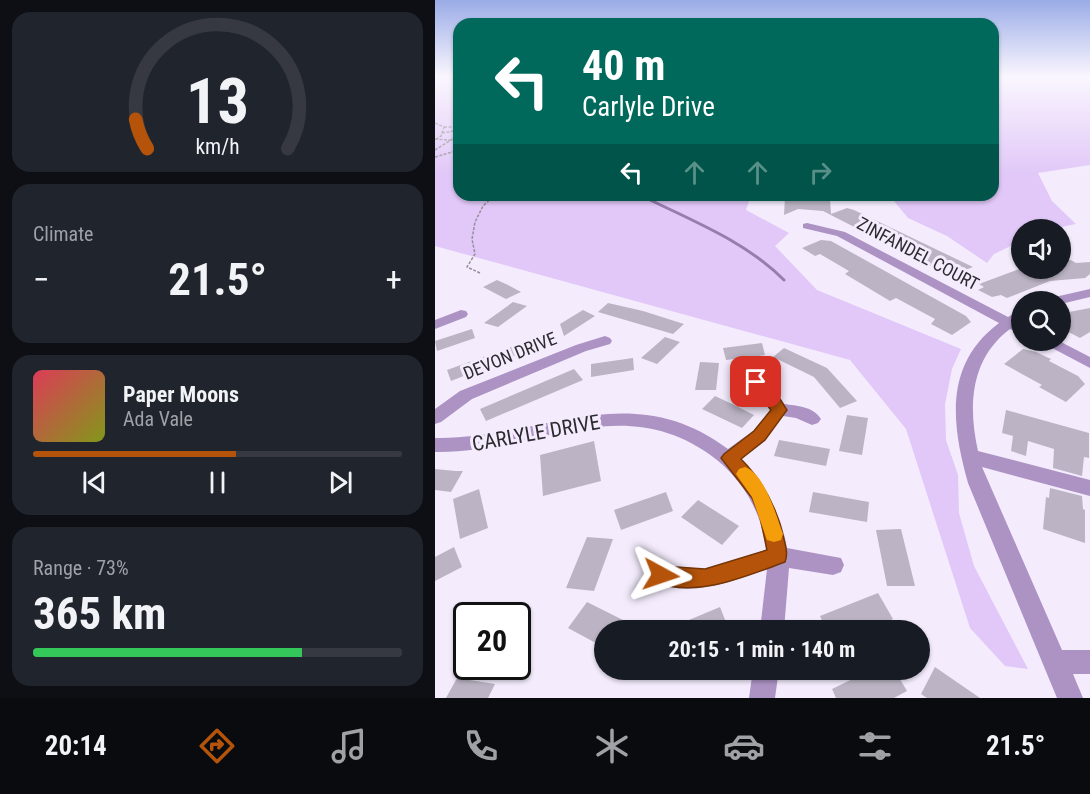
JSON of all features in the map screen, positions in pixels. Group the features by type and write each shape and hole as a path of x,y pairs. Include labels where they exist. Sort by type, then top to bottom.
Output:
{"street":[{"name":"ZINFANDEL COURT","path":"807,226 841,234 931,283 1011,319"},
{"path":"1071,297 1090,292"},
{"path":"435,325 461,314"},
{"path":"1011,326 981,349 972,365 965,383 963,424 969,456 978,483 1070,698"},
{"name":"DEVON DRIVE","path":"435,418 466,395 582,348 605,341"},
{"path":"1066,351 1090,363"},
{"path":"756,382 774,400 779,410"},
{"path":"779,410 800,412 812,419"},
{"path":"730,458 759,436 779,410"},
{"name":"CARLYLE DRIVE","path":"435,445 476,445 567,424 619,419 665,425 708,442 730,458 746,475 769,517 778,556 772,620"},
{"path":"969,456 1090,488"},
{"path":"661,575 705,579 778,556 833,565"},
{"path":"1055,662 1090,662"},
{"path":"762,698 764,680"}],"path":[{"path":"435,123 453,128"},
{"path":"442,134 444,127"},
{"path":"435,140 442,134 453,130"},
{"path":"435,140 451,141"},
{"path":"435,150 451,141"},
{"path":"435,156 453,152"},
{"path":"480,273 467,267 475,254 472,246 479,210 486,201"}],"shaded area":[{"path":"435,109 453,109 453,201 749,201 746,210 789,233 775,246 817,290 961,349 952,369 945,404 946,440 958,475 959,513 974,566 1028,669 1005,666 970,628 906,429 850,360 435,246"},
{"path":"999,109 1090,109 1090,165 1038,173 1052,201 1071,219 1011,219 1011,246 994,254 987,263 947,236 908,218 894,201 999,201"}],"building":[{"path":"785,201 830,201 831,214 847,208 854,210 973,267 950,276 823,211 798,209 784,215"},
{"path":"821,240 831,241 966,316 971,322 952,335 931,324 935,319 896,298 890,301 845,274 849,271 820,254 815,256 802,248"},
{"path":"1071,260 1076,263 1090,262 1090,274 1085,278 1050,281 1025,291 1011,291 1011,296 1007,298 1001,295 992,297 978,290 984,287 979,284 1011,272 1011,279 1071,279"},
{"path":"497,280 521,292 506,299 483,287"},
{"path":"513,302 527,306 498,327 484,323"},
{"path":"608,303 684,324 673,334 598,312"},
{"path":"1090,308 1090,332 1080,338 1071,333 1071,312"},
{"path":"583,310 595,316 564,336 560,324"},
{"path":"472,329 475,338 437,351 435,341"},
{"path":"552,332 555,340 451,381 447,370"},
{"path":"665,337 680,342 657,364 641,358"},
{"path":"762,343 765,355 726,360 723,348"},
{"path":"784,348 827,368 857,401 840,408 814,377 773,357"},
{"path":"1020,351 1036,352 1078,376 1085,384 1066,402 1039,387 1042,385 1004,364"},
{"path":"633,358 634,370 591,377 591,364"},
{"path":"700,362 719,363 716,390 695,390"},
{"path":"574,369 583,380 486,421 480,409"},
{"path":"715,396 754,415 742,428 702,409"},
{"path":"1006,410 1089,433 1089,458 1084,457 1082,476 1053,468 1054,449 1028,441 1026,456 1011,451 1013,436 1002,433"},
{"path":"847,415 868,418 862,455 839,451"},
{"path":"779,440 830,449 826,466 774,456"},
{"path":"594,441 601,481 543,496 540,455"},
{"path":"435,469 463,471 451,492 435,490"},
{"path":"1050,488 1082,496 1085,510 1085,543 1043,529 1046,497 1049,498"},
{"path":"479,489 488,528 460,539 453,499"},
{"path":"666,492 673,511 621,530 614,510"},
{"path":"813,492 869,502 867,522 809,512"},
{"path":"698,500 739,526 722,545 681,517"},
{"path":"901,529 915,586 887,586 876,530"},
{"path":"587,537 613,539 594,591 566,588"},
{"path":"454,547 462,567 435,581 435,557"},
{"path":"878,593 893,619 822,620 820,616"},
{"path":"587,602 622,620 594,620 594,642 568,628"},
{"path":"720,607 725,620 689,620"},
{"path":"935,667 980,698 927,698 921,694"},
{"path":"456,680 495,684 488,698 446,698"},
{"path":"850,680 900,680 907,691 894,698 836,698 832,689"}],"waterway":[{"path":"653,201 734,242 752,253 784,280"}],"slow traffic":[{"path":"745,474 759,495 774,534"}],"route":[{"path":"661,575 705,579 778,556 769,517 759,495 746,475 730,458 759,436 779,410 774,400 756,382"}]}
